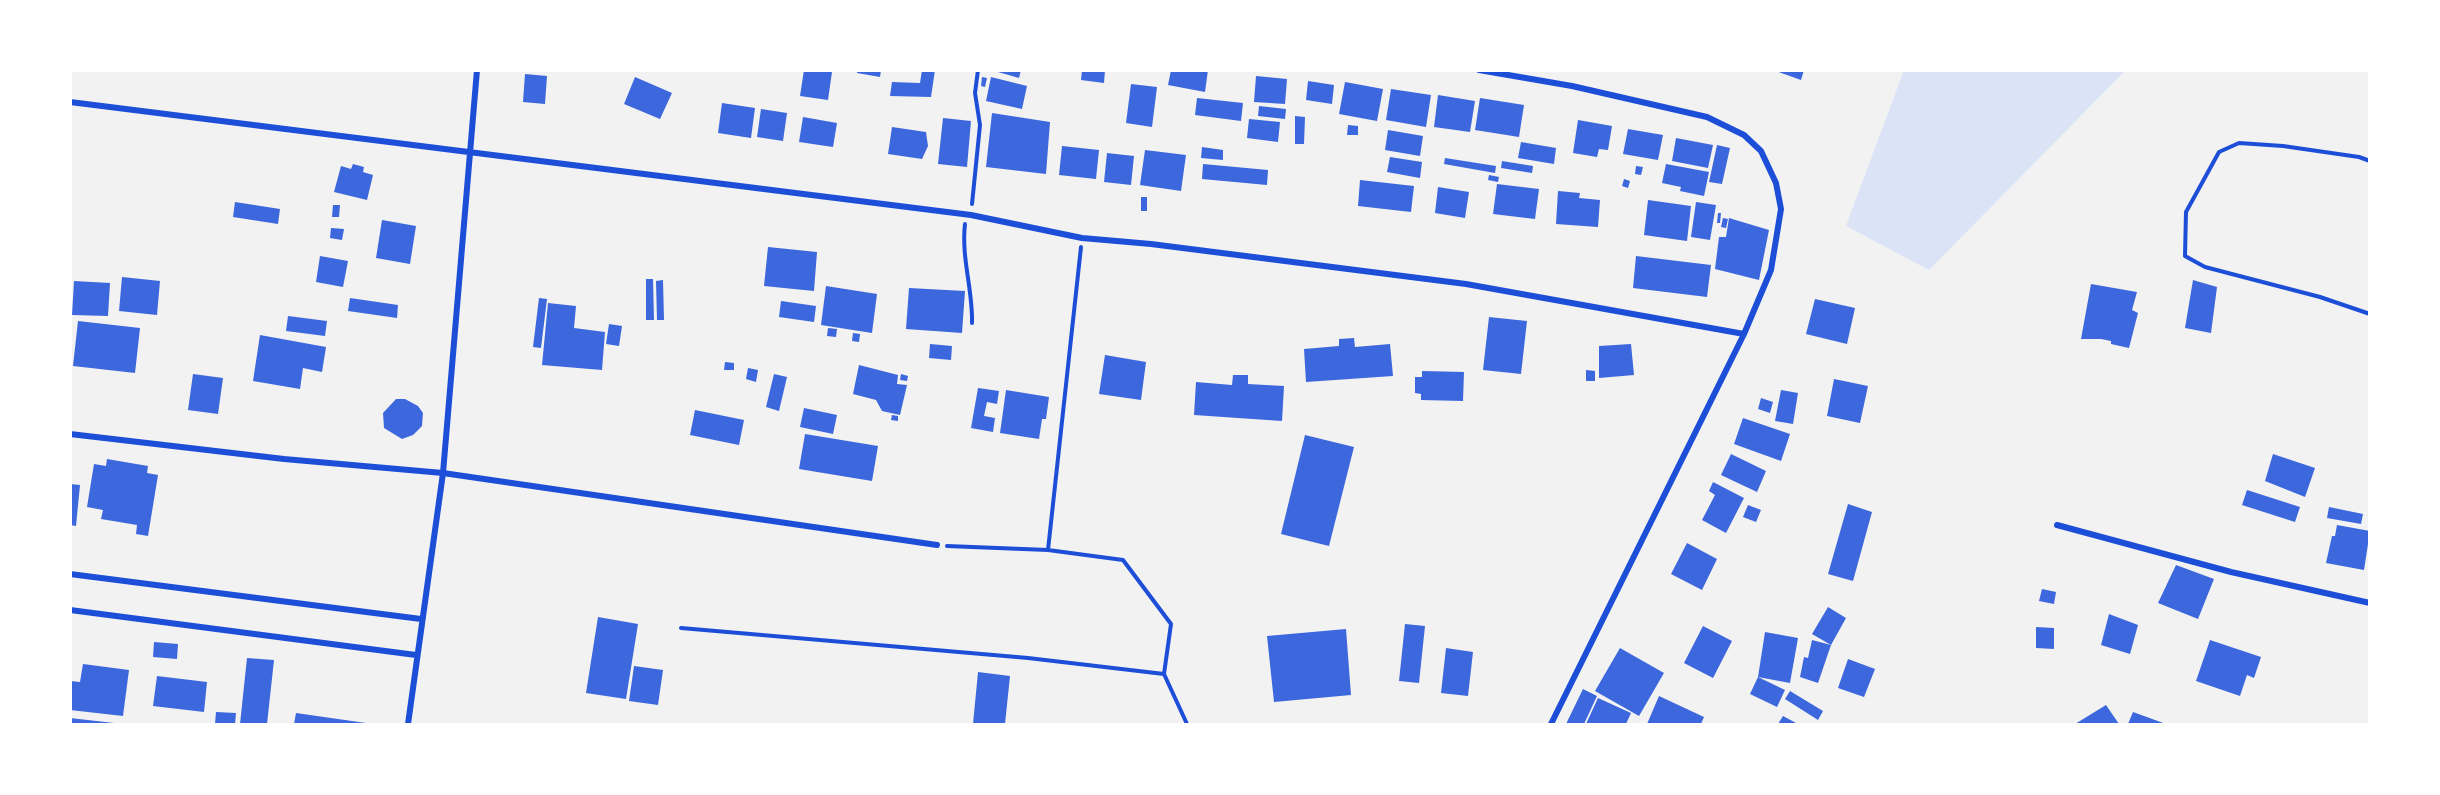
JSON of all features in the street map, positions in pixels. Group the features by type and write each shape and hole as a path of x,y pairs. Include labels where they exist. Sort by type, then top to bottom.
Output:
{"street":[{"path":"408,724 442,473 477,70"},
{"path":"1479,70 1572,86 1707,117 1744,135 1761,152 1776,183 1781,209 1771,270 1744,334 1551,724"},
{"path":"70,102 971,215 1082,238 1151,244 1466,284 1744,334"},
{"path":"70,434 284,459 442,473 937,546"},
{"path":"2056,525 2231,572 2370,603"},
{"path":"70,574 421,619"},
{"path":"70,610 416,655"}],"path":[{"path":"972,323 973,302 966,269 964,239 966,222 971,215 980,125 975,93 978,70"},
{"path":"2370,161 2359,157 2283,146 2239,143 2219,152 2186,212 2185,256 2205,267 2320,297 2370,314"},
{"path":"1048,550 1082,238"},
{"path":"937,546 1048,550 1123,560 1171,624 1164,674 1187,724"},
{"path":"681,628 1028,658 1164,674"}],"shaded area":[{"path":"1904,70 2125,71 1929,270 1846,226"}],"building":[{"path":"804,70 832,72 828,100 800,96"},
{"path":"857,70 881,70 880,77 857,73"},
{"path":"922,70 935,70 931,97 890,96 892,82 920,83"},
{"path":"991,70 1021,70 1019,78"},
{"path":"1082,70 1105,70 1104,83 1081,80"},
{"path":"1171,70 1208,70 1205,92 1168,85"},
{"path":"1773,70 1804,70 1801,80"},
{"path":"525,74 547,76 545,104 523,102"},
{"path":"1256,76 1287,79 1285,104 1254,102"},
{"path":"635,77 672,93 660,119 624,104"},
{"path":"982,77 987,78 985,87 981,86"},
{"path":"991,77 1027,86 1022,109 986,101"},
{"path":"1308,81 1334,85 1332,104 1306,100"},
{"path":"1345,82 1383,89 1377,121 1339,114"},
{"path":"1131,84 1157,87 1152,127 1126,123"},
{"path":"1391,89 1431,95 1426,127 1386,120"},
{"path":"1438,95 1475,101 1470,132 1434,127"},
{"path":"1197,98 1243,103 1241,121 1195,115"},
{"path":"1480,98 1524,105 1519,137 1475,130"},
{"path":"722,103 755,108 751,138 718,133"},
{"path":"1259,106 1286,109 1285,119 1258,116"},
{"path":"761,109 787,113 783,141 757,137"},
{"path":"992,113 1050,122 1046,174 986,167"},
{"path":"1295,116 1305,117 1304,144 1295,144"},
{"path":"803,117 837,123 833,147 799,142"},
{"path":"943,118 971,121 967,167 938,164"},
{"path":"1249,119 1280,122 1278,142 1247,138"},
{"path":"1578,120 1612,126 1608,150 1599,149 1597,157 1573,153"},
{"path":"1348,125 1358,126 1358,135 1347,135"},
{"path":"892,127 926,132 928,146 922,159 888,154"},
{"path":"1628,129 1663,135 1658,160 1623,154"},
{"path":"1388,130 1423,136 1420,156 1385,150"},
{"path":"1676,138 1713,145 1708,168 1672,161"},
{"path":"1521,142 1556,148 1554,164 1518,158"},
{"path":"1717,145 1730,148 1722,184 1709,182"},
{"path":"1062,146 1099,150 1096,179 1059,175"},
{"path":"1202,147 1223,150 1223,160 1201,158"},
{"path":"1145,150 1186,155 1181,191 1140,185"},
{"path":"1107,153 1134,156 1131,185 1104,182"},
{"path":"1390,157 1422,162 1420,178 1387,172"},
{"path":"1445,158 1496,166 1495,173 1444,164"},
{"path":"1502,161 1533,166 1532,173 1501,168"},
{"path":"353,164 364,167 363,172 373,175 367,200 334,192 341,166 351,169"},
{"path":"1203,164 1268,170 1267,185 1202,179"},
{"path":"1666,164 1709,172 1704,196 1680,191 1681,187 1662,183"},
{"path":"1636,166 1643,167 1641,175 1635,174"},
{"path":"1489,175 1499,177 1498,182 1488,180"},
{"path":"1624,179 1630,181 1628,188 1622,186"},
{"path":"1360,180 1414,186 1411,212 1358,206"},
{"path":"1497,184 1539,189 1535,219 1493,214"},
{"path":"1438,187 1469,192 1465,218 1435,213"},
{"path":"1558,191 1580,193 1579,198 1600,200 1598,227 1556,224"},
{"path":"1141,197 1147,197 1147,211 1141,211"},
{"path":"1648,200 1691,206 1687,241 1644,235"},
{"path":"235,202 280,209 278,224 233,217"},
{"path":"1696,202 1716,205 1710,240 1691,237"},
{"path":"333,205 340,205 339,217 332,217"},
{"path":"1718,213 1721,213 1720,223 1717,223"},
{"path":"1723,218 1728,219 1726,228 1721,227"},
{"path":"1729,218 1769,230 1759,280 1715,269 1719,237 1726,237"},
{"path":"382,220 416,226 410,264 376,258"},
{"path":"331,228 344,229 342,240 330,238"},
{"path":"768,247 817,252 814,291 764,286"},
{"path":"320,256 348,261 343,287 316,282"},
{"path":"1636,256 1711,265 1707,297 1633,288"},
{"path":"122,277 160,281 157,315 119,311"},
{"path":"646,279 653,279 654,320 646,320"},
{"path":"663,280 664,320 657,320 656,281"},
{"path":"2193,280 2217,287 2211,333 2185,328"},
{"path":"74,281 110,283 108,316 72,315"},
{"path":"2091,284 2137,292 2132,310 2138,313 2129,348 2101,339 2081,339"},
{"path":"826,286 877,294 872,333 821,325"},
{"path":"909,288 965,291 962,333 906,329"},
{"path":"350,298 398,305 397,318 348,311"},
{"path":"539,298 547,299 541,348 533,347"},
{"path":"1815,299 1855,308 1847,344 1806,334"},
{"path":"781,301 816,306 814,322 779,317"},
{"path":"548,303 576,306 574,328 605,332 602,370 542,365"},
{"path":"288,316 327,321 325,336 286,331"},
{"path":"1489,317 1527,321 1521,374 1483,370"},
{"path":"78,321 140,328 135,373 73,366"},
{"path":"609,324 622,326 619,346 606,344"},
{"path":"828,328 837,329 836,337 827,336"},
{"path":"853,333 860,334 859,342 852,341"},
{"path":"260,335 326,347 322,372 303,368 300,389 253,381"},
{"path":"1354,338 1355,347 1390,344 1393,376 1306,382 1304,349 1339,346 1339,339"},
{"path":"930,344 952,346 951,360 929,358"},
{"path":"1631,344 1634,375 1599,378 1599,346"},
{"path":"1105,355 1146,362 1141,400 1099,394"},
{"path":"725,362 734,363 734,370 724,370"},
{"path":"859,365 898,375 897,384 907,385 900,415 882,411 876,400 853,394"},
{"path":"748,368 758,370 756,382 746,379"},
{"path":"1586,370 1595,371 1595,381 1586,381"},
{"path":"1422,371 1464,372 1463,401 1421,400 1421,394 1415,393 1415,377 1422,377"},
{"path":"193,374 223,378 218,414 188,410"},
{"path":"774,374 787,377 779,411 766,407"},
{"path":"901,374 908,376 907,381 900,380"},
{"path":"1233,375 1248,375 1248,384 1284,386 1282,421 1194,415 1196,382 1232,385"},
{"path":"1834,379 1868,386 1860,423 1827,416"},
{"path":"978,388 999,391 997,404 987,402 984,416 995,418 993,432 971,428"},
{"path":"1006,390 1049,397 1046,419 1042,419 1039,439 1000,433"},
{"path":"1781,390 1798,393 1793,424 1775,421"},
{"path":"1761,398 1773,402 1770,413 1758,409"},
{"path":"396,399 405,399 418,406 423,413 422,426 413,435 402,439 384,428 383,413"},
{"path":"804,408 837,415 833,434 800,427"},
{"path":"695,410 744,420 739,445 690,435"},
{"path":"892,415 898,416 898,421 891,420"},
{"path":"1743,418 1790,434 1781,461 1734,444"},
{"path":"805,434 878,446 872,481 799,469"},
{"path":"1305,435 1354,447 1329,546 1281,534"},
{"path":"1731,454 1766,471 1757,492 1721,475"},
{"path":"2273,454 2315,468 2305,497 2265,481"},
{"path":"107,459 148,466 147,473 158,475 148,536 136,534 137,525 101,519 103,510 87,507 94,464 106,466"},
{"path":"1713,482 1744,498 1726,533 1702,520 1715,495 1709,491"},
{"path":"70,484 80,485 76,526 70,525"},
{"path":"2247,490 2300,507 2295,522 2242,505"},
{"path":"1848,504 1872,512 1853,581 1828,574"},
{"path":"1748,505 1761,510 1756,522 1743,517"},
{"path":"2329,507 2363,514 2361,524 2327,518"},
{"path":"2337,525 2370,531 2364,570 2326,563"},
{"path":"1687,543 1717,559 1702,590 1671,574"},
{"path":"2176,565 2214,579 2198,619 2158,603"},
{"path":"2042,589 2056,592 2054,604 2039,601"},
{"path":"1828,607 1846,618 1831,645 1812,634"},
{"path":"2109,614 2138,625 2130,654 2101,645"},
{"path":"598,617 638,624 626,699 586,693"},
{"path":"1405,624 1425,626 1419,683 1399,681"},
{"path":"1703,626 1732,641 1713,678 1684,663"},
{"path":"2036,627 2054,628 2054,649 2036,648"},
{"path":"1346,629 1351,695 1274,702 1267,636"},
{"path":"1765,632 1798,638 1790,683 1758,677"},
{"path":"1812,640 1831,645 1818,683 1800,677 1804,657 1808,658"},
{"path":"2210,640 2261,657 2254,678 2247,675 2240,696 2196,681"},
{"path":"154,642 178,644 177,659 153,657"},
{"path":"1446,648 1473,652 1468,696 1441,693"},
{"path":"1620,648 1664,673 1639,716 1595,691"},
{"path":"247,658 274,660 267,724 240,724"},
{"path":"1848,659 1875,669 1864,697 1838,688"},
{"path":"83,664 129,670 123,716 70,710 70,681 80,682"},
{"path":"634,666 663,670 658,705 629,701"},
{"path":"978,672 1010,676 1005,724 973,724"},
{"path":"157,676 207,682 204,712 153,706"},
{"path":"1758,677 1785,690 1777,707 1750,694"},
{"path":"1583,689 1597,696 1584,724 1566,724"},
{"path":"1790,691 1823,711 1818,720 1785,699"},
{"path":"1659,696 1704,717 1701,724 1647,724"},
{"path":"1598,698 1631,713 1626,724 1586,724"},
{"path":"2106,705 2119,724 2075,724"},
{"path":"216,712 236,713 235,724 215,724"},
{"path":"2133,712 2166,724 2128,724"},
{"path":"296,713 366,723 366,724 294,724"},
{"path":"1783,716 1798,724 1778,724"},
{"path":"70,718 114,723 114,724 70,724"}]}
